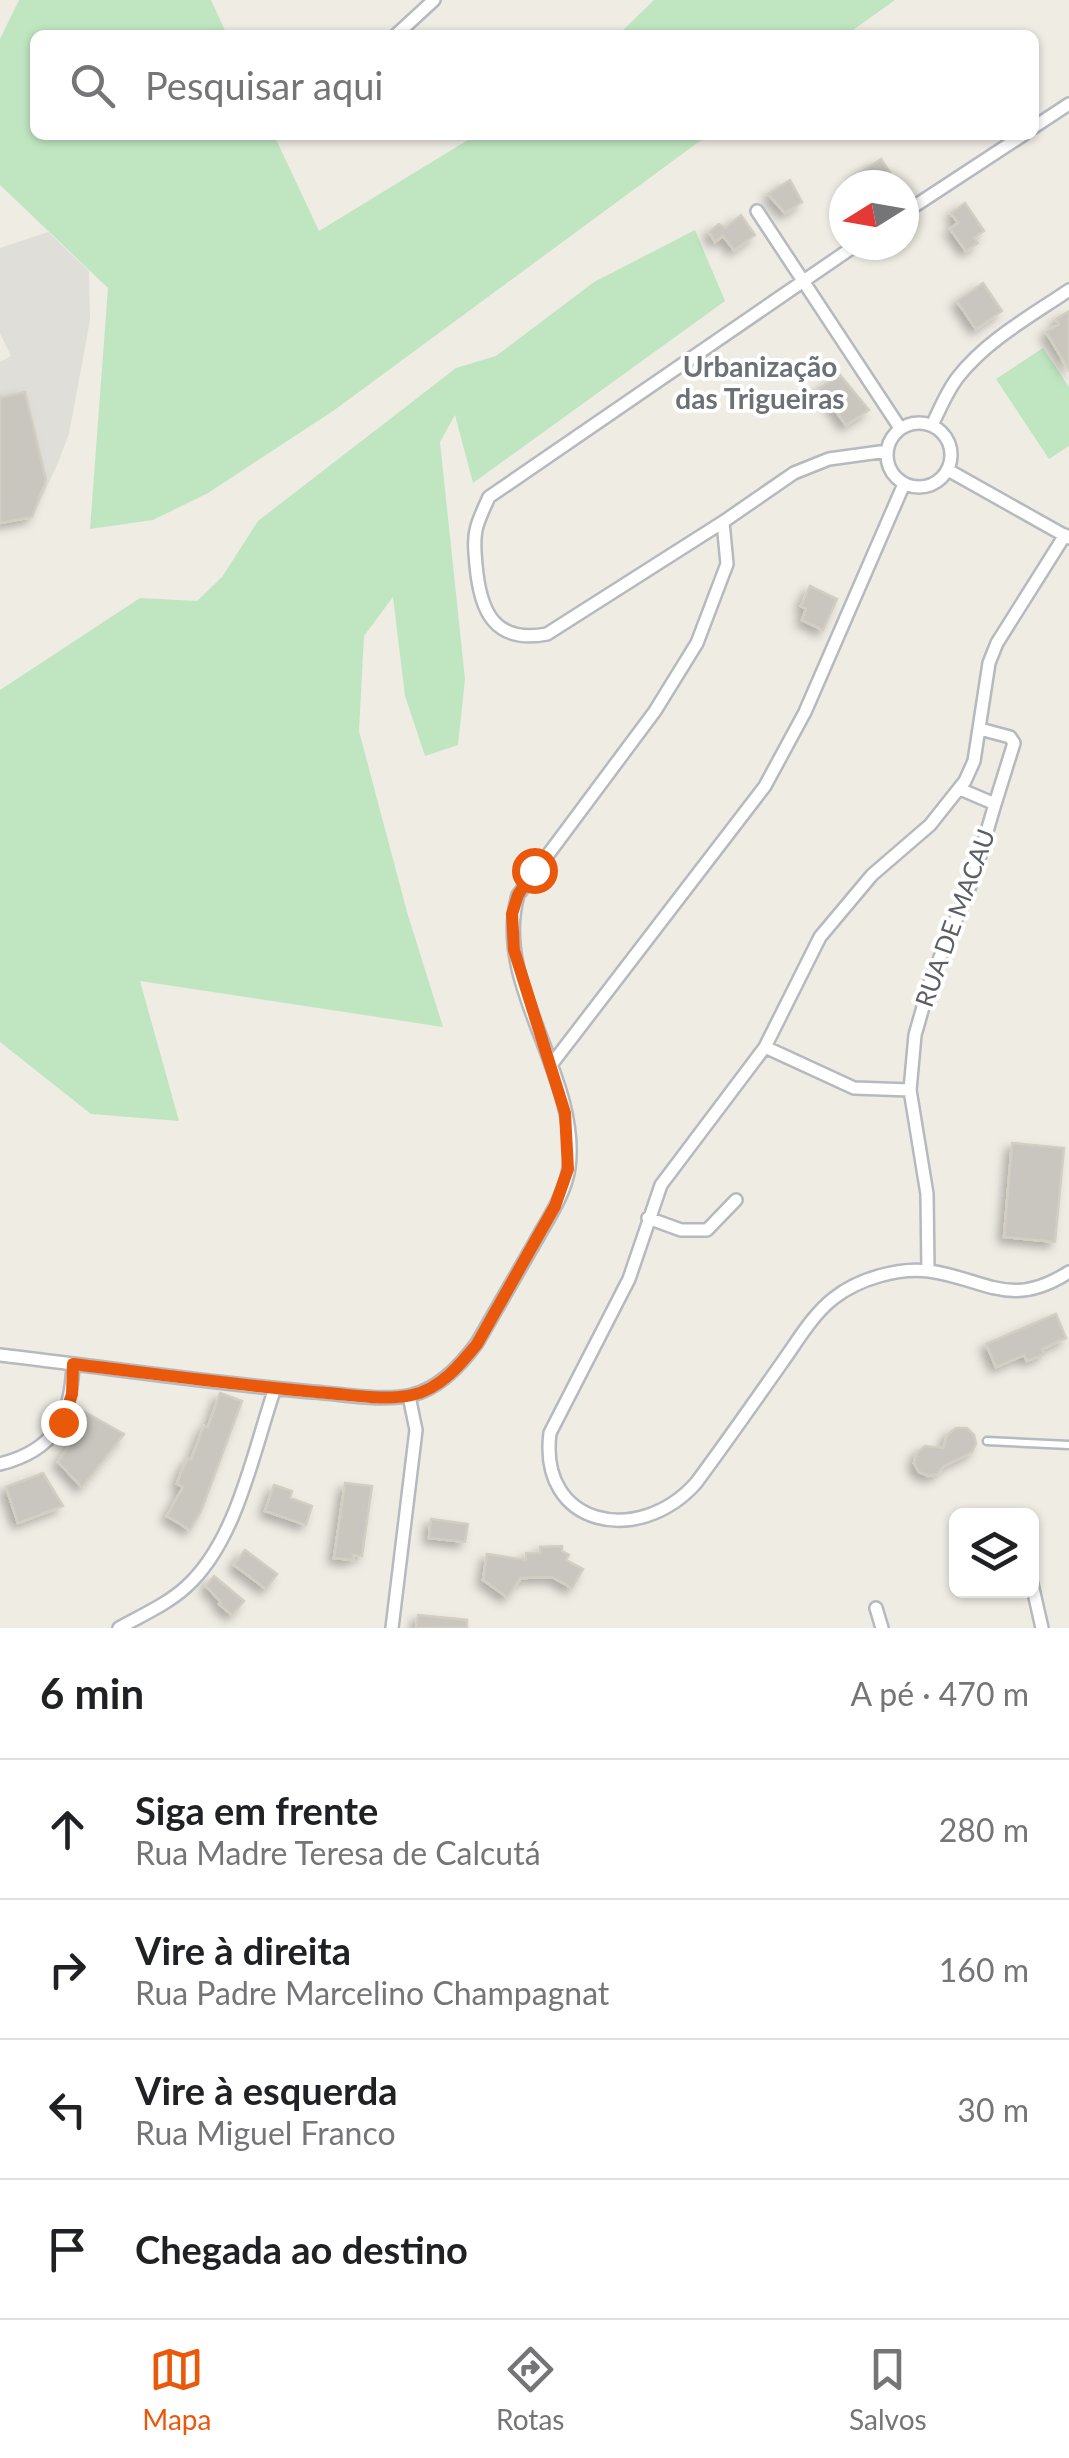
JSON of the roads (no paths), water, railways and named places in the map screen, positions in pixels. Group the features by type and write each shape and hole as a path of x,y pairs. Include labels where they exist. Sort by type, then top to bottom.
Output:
{"street":[{"path":"401,30 434,0"},
{"path":"1039,125 1069,104"},
{"path":"919,203 1014,140"},
{"path":"756,211 900,428"},
{"path":"834,260 489,497 474,540 478,586 490,618 504,630 524,637 547,634 811,465 886,451"},
{"path":"932,425 949,390 970,363 1069,290"},
{"path":"910,424 932,425 948,439 948,470 934,484 914,488 890,471 886,451 900,428 910,424"},
{"path":"948,470 1067,537 997,643 989,663 974,761 960,789 930,825 872,875 820,937 764,1048 661,1184 629,1279 556,1417 548,1461 560,1490 584,1512 611,1521 648,1518 682,1500 813,1320 834,1297 870,1279 928,1271 1005,1291 1039,1286 1069,1272"},
{"path":"551,1065 765,786 805,712 904,484"},
{"path":"0,1355 384,1397 410,1396 451,1374 477,1344 563,1188 568,1169 565,1113 514,950 512,928 518,895 655,711 697,643 727,564 723,522"},
{"name":"RUA DE MACAU","path":"928,1271 927,1194 910,1090 920,1009 974,879 1014,743 1010,737 980,729"},
{"name":"RUA DE MACAU","path":"960,789 995,804"},
{"path":"764,1048 854,1088 910,1090"},
{"path":"648,1218 680,1230 700,1232 707,1230 736,1200"},
{"path":"0,1464 30,1452 57,1430 72,1394 73,1364"},
{"path":"119,1628 183,1590 215,1553 230,1522 275,1388"},
{"path":"392,1628 416,1430 410,1396"},
{"path":"1035,1598 1042,1628"},
{"path":"876,1608 882,1628"}],"lane":[{"path":"987,1441 1069,1445"}],"district":[{"name":"Urbanização das Trigueiras","path":"760,383"}]}
